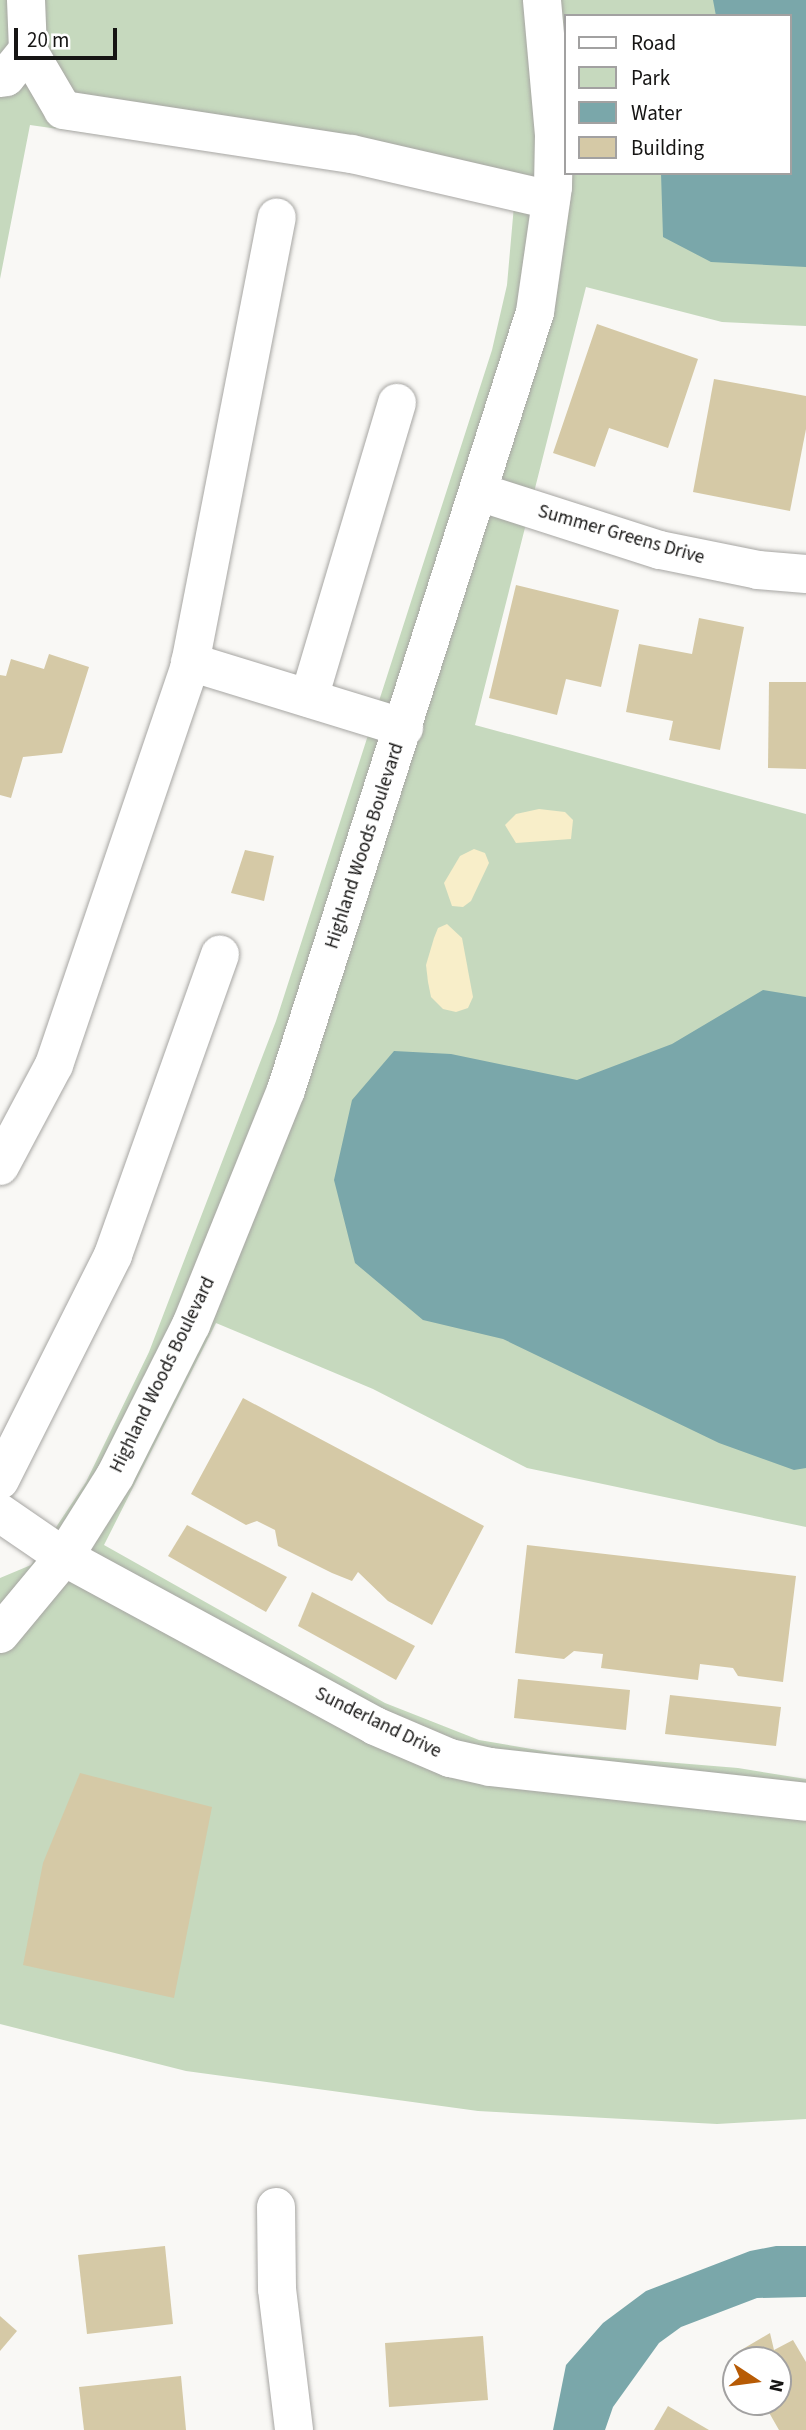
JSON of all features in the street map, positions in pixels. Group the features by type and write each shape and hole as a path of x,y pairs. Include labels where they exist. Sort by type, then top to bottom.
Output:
{"street":[{"path":"26,0 28,50 63,110 352,154 551,200"},
{"name":"Highland Woods Boulevard","path":"0,1634 64,1557 115,1476 230,1234 286,1090 535,312 551,200 552,83 542,0"},
{"path":"0,78 6,77 28,50"},
{"path":"0,1166 54,1065 190,662 277,218"},
{"path":"309,698 397,403"},
{"name":"Summer Greens Drive","path":"479,492 660,550 758,570 806,575"},
{"path":"190,662 404,728"},
{"path":"0,1480 113,1255 220,954"},
{"name":"Sunderland Drive","path":"0,1513 64,1557 375,1726 450,1758 490,1767 806,1802"},
{"path":"276,2207 277,2288 294,2430"}],"green space":[{"path":"0,0 806,0 806,326 722,322 586,287 475,725 806,814 806,1527 527,1468 373,1389 216,1323 104,1545 385,1703 479,1740 555,1753 738,1768 806,1779 806,2119 717,2124 478,2111 186,2071 0,2024 0,1578 31,1565 86,1482 149,1352 276,1021 492,350 507,285 515,194 30,125 0,279"}],"sand":[{"path":"539,809 565,812 573,820 571,839 516,843 505,825 516,814"},
{"path":"474,849 485,853 489,863 471,901 463,907 452,906 444,883 460,856"},
{"path":"447,924 462,938 473,997 468,1008 456,1012 443,1009 431,997 426,965 438,928"}],"water":[{"path":"713,0 806,0 806,267 711,262 663,237 661,175 792,175 792,14 716,14"},
{"path":"763,990 806,997 806,1468 794,1470 719,1443 503,1339 423,1320 355,1263 334,1180 352,1100 394,1051 451,1054 577,1080 672,1044"},
{"path":"776,2246 806,2246 806,2297 757,2298 681,2327 659,2343 613,2407 605,2430 553,2430 566,2365 603,2323 646,2291 750,2251"}],"building":[{"path":"597,324 698,359 668,448 609,428 595,467 553,453"},
{"path":"714,379 806,396 806,429 790,511 693,492"},
{"path":"516,585 619,610 601,687 566,679 557,715 489,698"},
{"path":"699,618 744,627 720,750 669,740 673,721 626,712 639,644 692,654"},
{"path":"49,654 89,667 62,753 23,757 11,798 0,795 0,675 6,676 11,659 44,669"},
{"path":"769,682 806,682 806,769 768,768"},
{"path":"245,850 274,856 264,901 231,893"},
{"path":"243,1398 484,1526 432,1625 388,1601 358,1572 352,1581 332,1573 278,1546 275,1530 257,1521 246,1525 191,1494"},
{"path":"187,1525 287,1577 266,1612 168,1556"},
{"path":"527,1545 796,1576 783,1682 738,1676 733,1668 700,1664 698,1680 601,1668 603,1654 574,1651 564,1659 515,1653"},
{"path":"312,1592 415,1646 396,1680 298,1626"},
{"path":"518,1679 630,1690 626,1730 514,1718"},
{"path":"670,1695 781,1707 776,1746 665,1734"},
{"path":"80,1773 212,1807 174,1998 23,1965 43,1863"},
{"path":"165,2246 173,2324 87,2334 78,2255"},
{"path":"0,2316 17,2331 0,2351"},
{"path":"770,2333 773,2346 748,2346"},
{"path":"483,2336 488,2400 389,2407 385,2343"},
{"path":"793,2340 806,2362 806,2430 779,2430 771,2416 792,2416 792,2346 782,2346"},
{"path":"181,2376 186,2430 84,2430 79,2387"},
{"path":"668,2406 709,2430 654,2430"}]}
